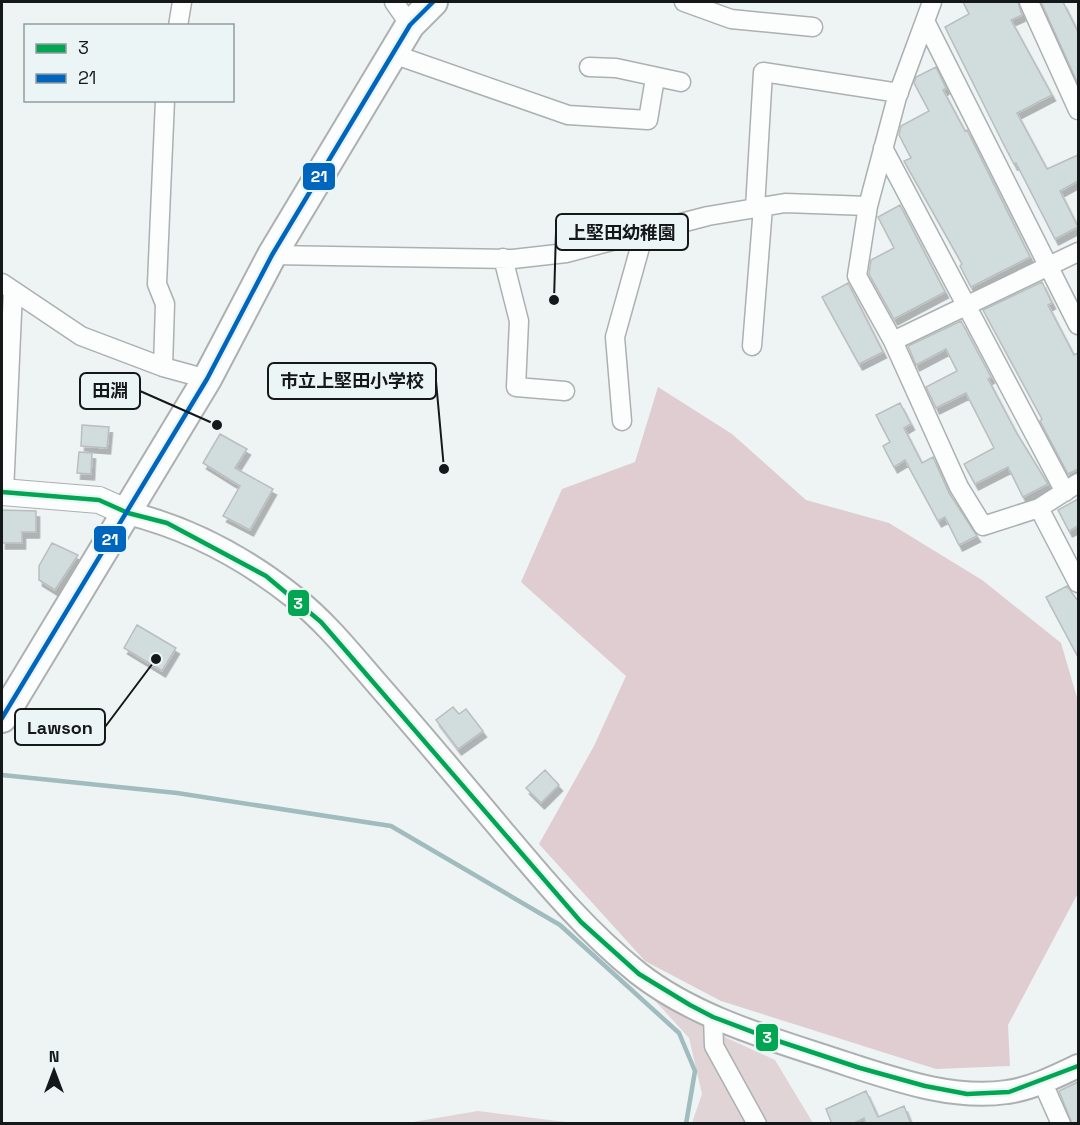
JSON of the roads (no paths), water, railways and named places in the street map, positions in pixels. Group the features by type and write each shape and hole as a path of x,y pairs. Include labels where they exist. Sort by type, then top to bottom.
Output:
{"main road":[{"path":"2,718 207,379 272,255 393,54 415,13 434,2"},
{"path":"3,492 99,500 128,513"}],"street":[{"path":"178,24 182,2"},
{"path":"394,2 415,13"},
{"path":"684,2 731,19 813,27"},
{"path":"883,148 966,306 1072,487 1039,508 983,526 959,487 893,341 857,276 868,206 883,148 899,93 932,2"},
{"path":"1029,2 1078,110"},
{"path":"925,21 1078,325"},
{"path":"393,54 568,115 648,120 655,78"},
{"path":"588,67 616,68 681,82"},
{"path":"752,346 764,72 899,93"},
{"path":"163,367 165,304 157,284 165,102"},
{"path":"272,255 503,258 566,253 708,216 759,207 785,203 868,206"},
{"path":"622,421 615,337 645,232"},
{"path":"893,341 1078,252"},
{"path":"503,258 519,321 516,387 565,391"},
{"path":"7,287 81,336 163,367 207,379"},
{"path":"3,492 7,287"},
{"path":"1039,508 1078,583"},
{"path":"128,513 167,523 208,542 266,576 296,598 321,622 387,695 581,922 639,974 714,1017 860,1068 925,1086 967,1094 1009,1092 1078,1066"},
{"path":"714,1017 714,1046 757,1124"},
{"path":"1042,1081 1061,1124"}],"waterway":[{"path":"2,775 177,793 391,826 560,925 679,1033 695,1071 686,1124"}],"place":[{"name":"上堅田幼稚園","path":"554,300"},
{"name":"田淵","path":"217,425"},
{"name":"市立上堅田小学校","path":"444,469"},
{"name":"Lawson","path":"156,659"}]}
